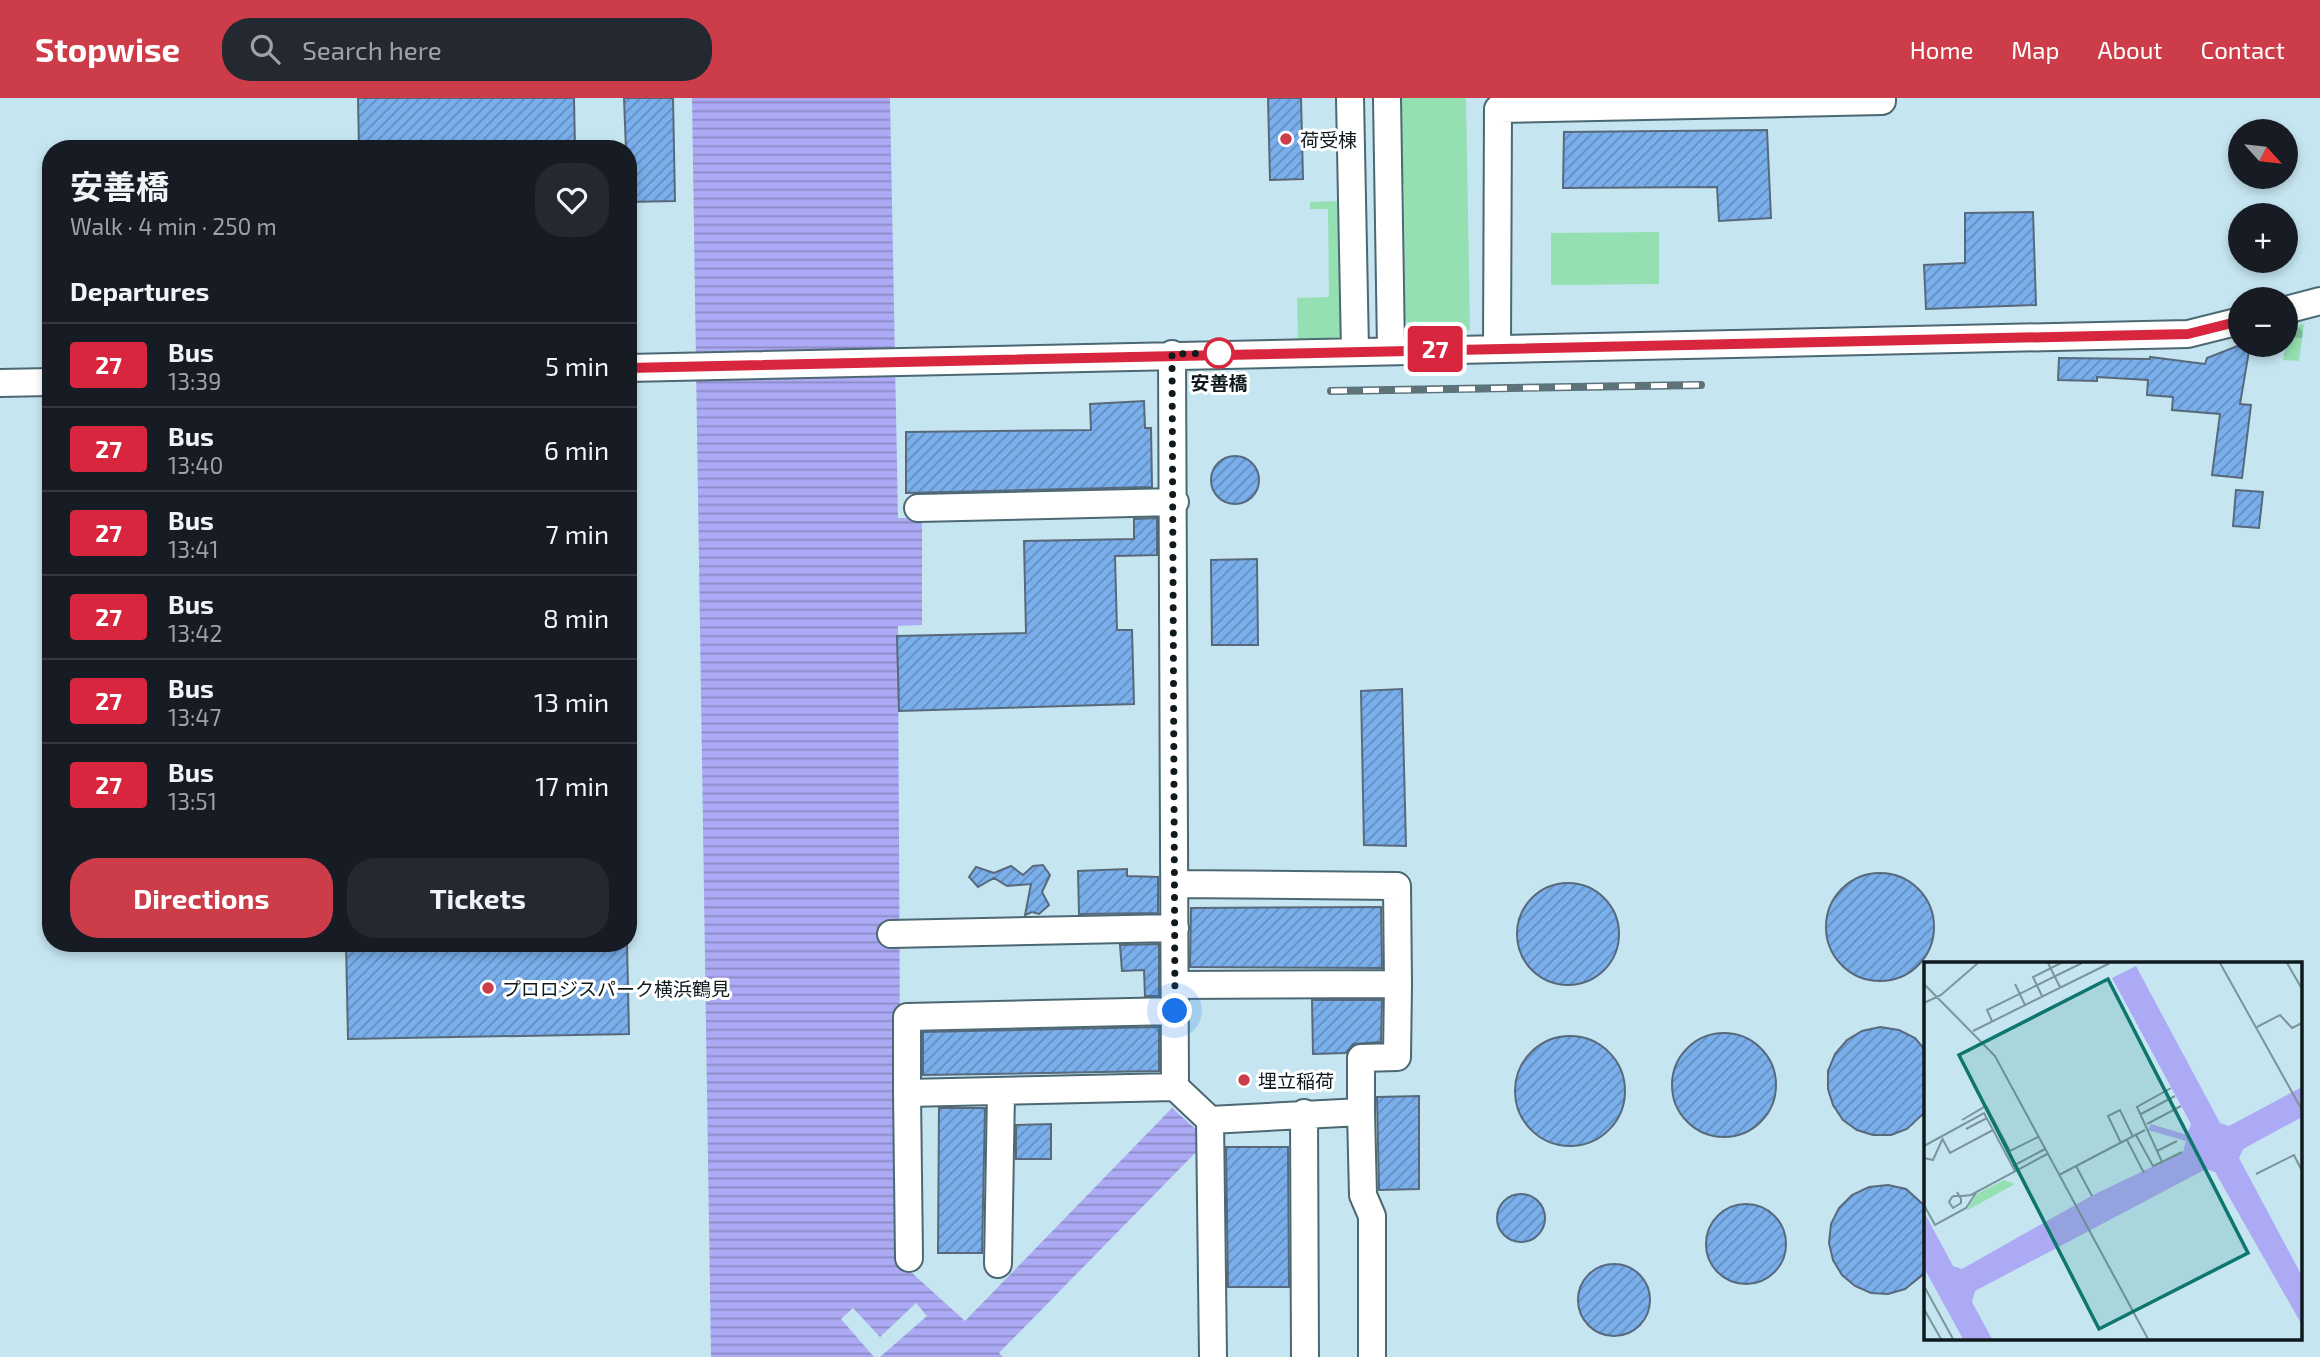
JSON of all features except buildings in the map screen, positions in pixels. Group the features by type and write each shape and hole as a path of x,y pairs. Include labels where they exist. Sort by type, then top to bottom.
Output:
{"street":[{"path":"1350,98 1355,350"},
{"path":"1497,348 1498,109 1882,98"},
{"path":"1384,103 1391,349"},
{"path":"2298,307 2320,301"},
{"path":"637,368 1391,349 2188,334 2228,324"},
{"path":"1172,354 1175,1087"},
{"path":"0,383 42,382"},
{"path":"918,508 1174,502"},
{"path":"1175,884 1397,886 1397,1057 1361,1058 1363,1195 1372,1216 1372,1357"},
{"path":"891,934 1175,928"},
{"path":"909,1258 906,1017 1398,984"},
{"path":"907,1093 1175,1087 1210,1120 1213,1357"},
{"path":"998,1264 1001,1092"},
{"path":"1210,1120 1361,1112"},
{"path":"1304,1113 1305,1357"}],"green space":[{"path":"1401,98 1466,98 1470,330 1421,332 1405,320 1404,184 1398,183"},
{"path":"1339,201 1341,339 1298,339 1297,298 1329,297 1328,209 1310,209 1310,202"},
{"path":"1659,232 1659,284 1551,285 1551,233"},
{"path":"2304,324 2299,361 2283,360 2284,357 2298,357 2298,326"}],"water":[{"path":"692,98 890,98 898,518 922,518 922,625 898,626 901,1263 965,1321 1172,1108 1199,1132 1201,1147 999,1353 1003,1357 711,1357"}],"pier":[{"path":"916,1303 927,1316 880,1357 874,1357 841,1319 853,1308 880,1337"}],"railway":[{"path":"1331,391 1701,385"}],"bus line":[{"name":"27","path":"637,368 1333,350 2188,334 2228,324"}],"place":[{"name":"荷受棟","path":"1286,139"},
{"name":"安善橋","path":"1219,353"},
{"name":"プロロジスパーク横浜鶴見","path":"488,988"},
{"name":"埋立稲荷","path":"1244,1080"}],"route":[{"path":"1175,1011 1175,529 1172,354 1219,353"}]}
